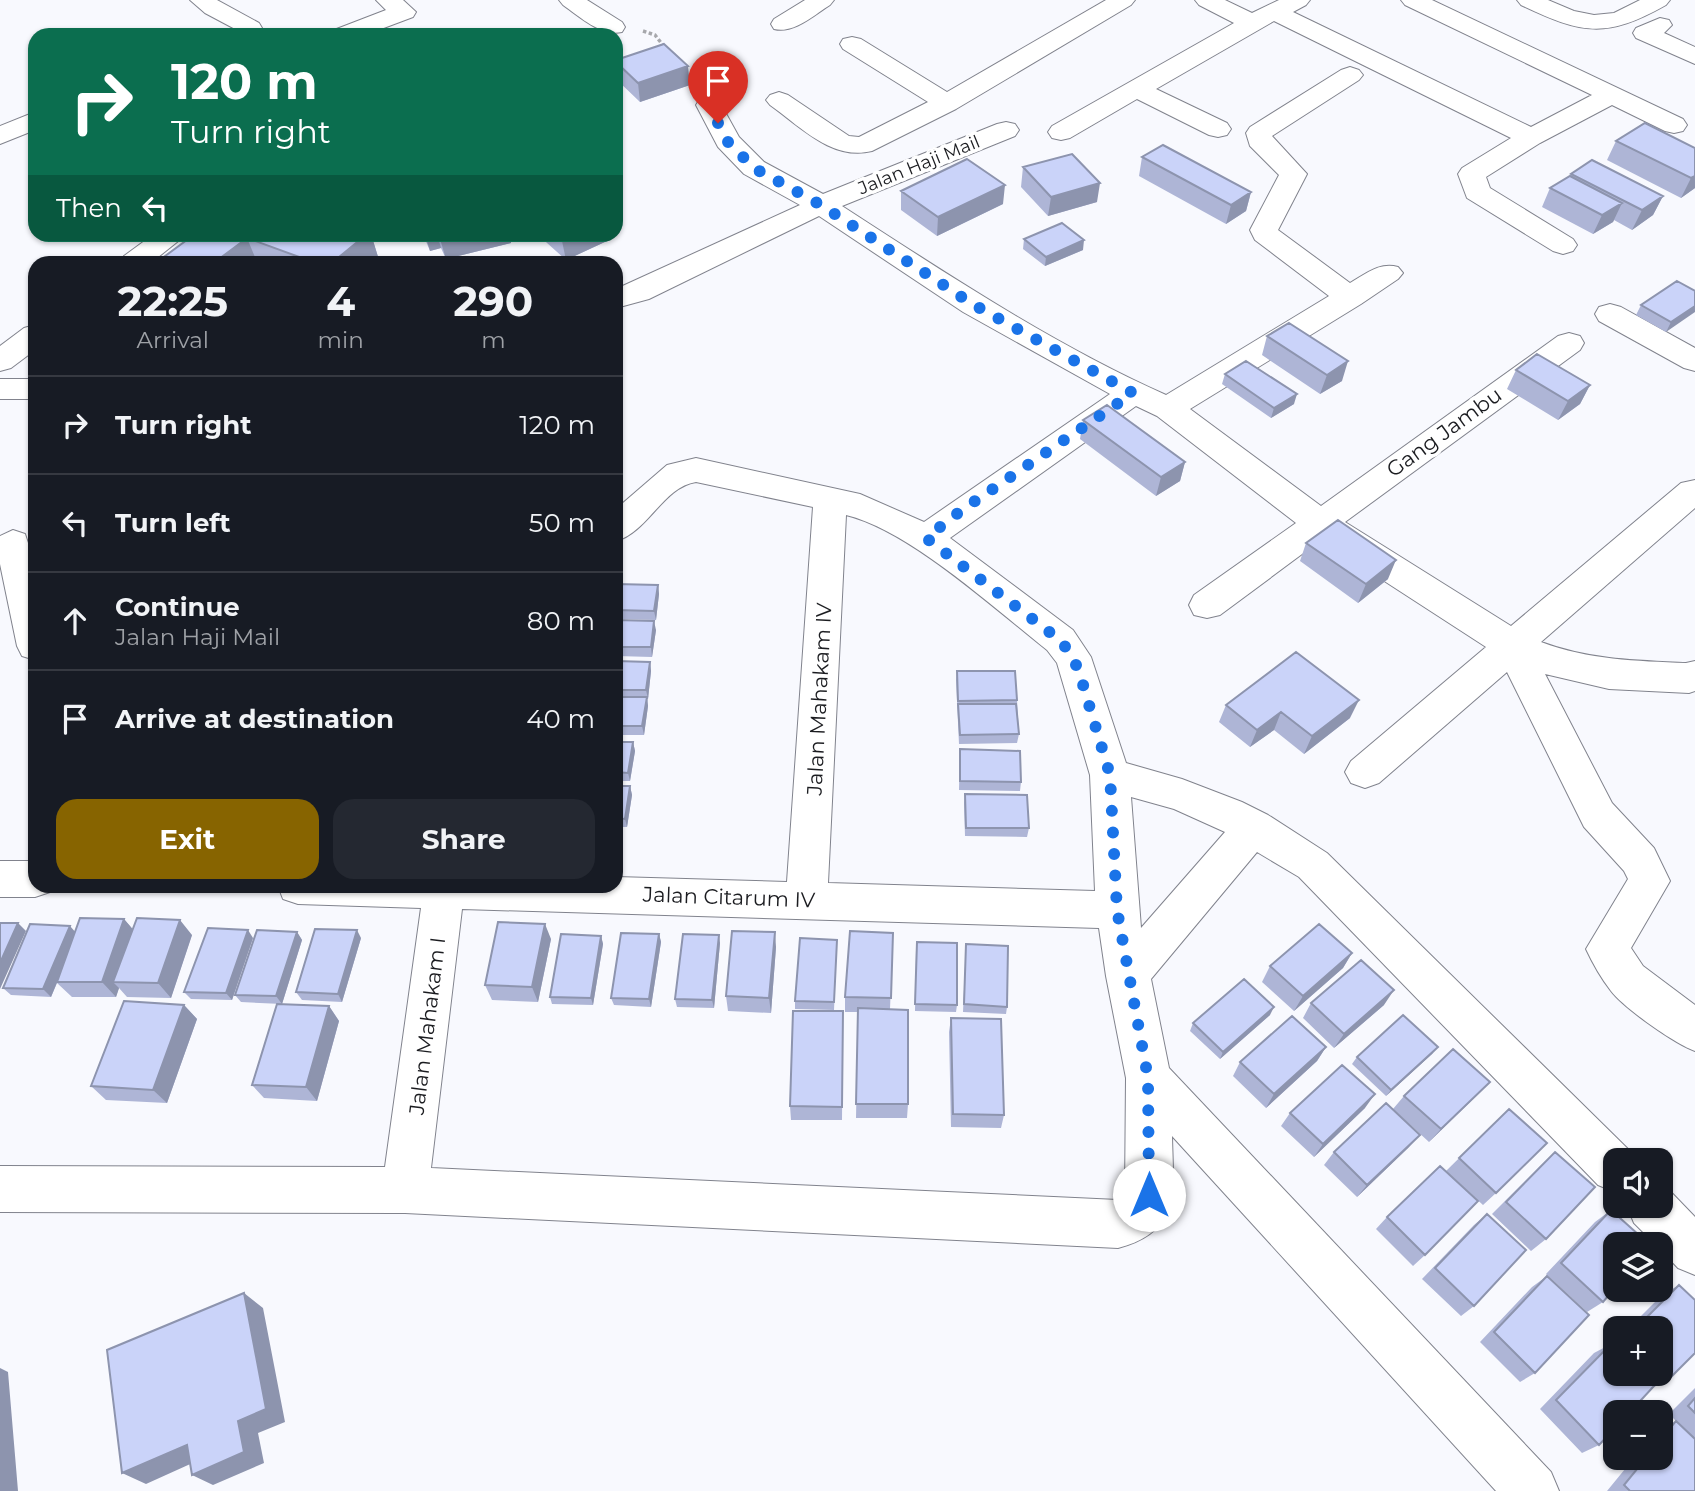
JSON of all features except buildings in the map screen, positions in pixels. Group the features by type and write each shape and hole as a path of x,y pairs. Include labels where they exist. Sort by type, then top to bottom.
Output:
{"street":[{"path":"202,0 214,10 227,13 250,28"},
{"path":"362,28 404,12 388,0"},
{"path":"571,0 613,27"},
{"path":"1075,0 1100,14"},
{"path":"779,100 842,144 863,145 947,103 1122,0"},
{"path":"1208,0 1263,18 1531,137"},
{"path":"1061,132 1299,0"},
{"path":"1413,0 1674,125"},
{"path":"1529,0 1566,18 1588,23 1612,23 1658,0"},
{"path":"783,24 816,4"},
{"path":"1660,25 1645,33 1695,56"},
{"path":"852,44 947,103"},
{"path":"1350,75 1259,133 1259,140 1293,174 1264,207 1264,230 1267,239 1350,297"},
{"path":"1136,89 1218,129"},
{"path":"1563,245 1477,192 1472,174 1531,137 1610,96"},
{"path":"709,105 727,141 754,168 821,205 974,305 1133,393 1168,408 1319,522 1512,645 1562,665 1609,675 1693,679"},
{"path":"0,136 28,123"},
{"name":"Jalan Haji Mail","path":"623,297 639,292 821,205 1006,130"},
{"path":"143,256 162,242"},
{"path":"1168,408 1388,273"},
{"path":"1610,314 1695,361"},
{"path":"0,361 28,340"},
{"name":"Gang Jambu","path":"1208,605 1569,343"},
{"path":"0,389 28,389"},
{"path":"926,538 962,510 1133,393"},
{"path":"0,1189 408,1177 1118,1224 1131,1221 1140,1215 1146,1207 1149,1195 1148,1078 1127,976 1117,910 1110,775 1073,657 1060,640 926,538 860,506 696,470 679,473 667,481 623,522"},
{"path":"1365,772 1693,491"},
{"name":"Jalan Mahakam IV","path":"807,899 830,499"},
{"path":"16,543 28,608"},
{"path":"1512,645 1598,815 1640,860 1649,881 1607,949 1628,980 1695,1031"},
{"path":"1110,775 1182,795 1228,814 1254,827 1313,865 1603,1157"},
{"path":"1127,976 1254,827"},
{"path":"0,878 28,879"},
{"name":"Jalan Mahakam I","path":"408,1177 434,893"},
{"name":"Jalan Citarum IV","path":"621,893 1117,910"},
{"path":"1148,1078 1532,1491"},
{"path":"1663,1218 1695,1251"}],"path":[{"path":"613,27 633,28 655,35 709,105"}],"route":[{"path":"718,123 727,141 754,168 821,205 974,305 1133,393 962,510 926,538 1060,640 1073,657 1081,678 1110,775 1117,910 1127,976 1148,1078 1149,1195"}]}
